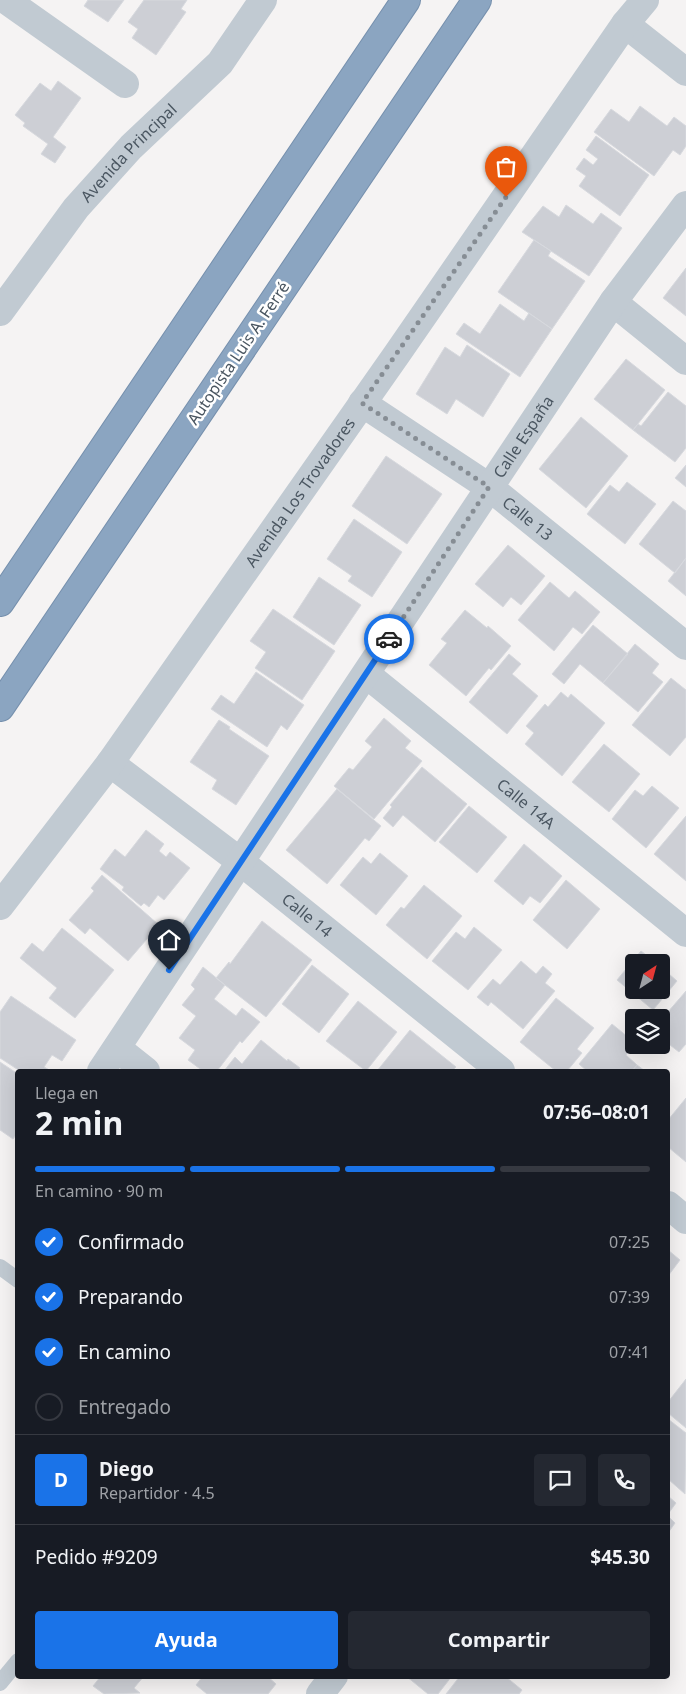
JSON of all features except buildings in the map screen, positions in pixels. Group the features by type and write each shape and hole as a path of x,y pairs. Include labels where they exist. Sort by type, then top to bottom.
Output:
{"highway":[{"path":"0,602 406,0"},
{"name":"Autopista Luis A. Ferré","path":"0,707 477,0"}],"street":[{"path":"6,0 125,84"},
{"name":"Avenida Principal","path":"0,312 76,208 131,147 220,63 263,0"},
{"name":"Avenida Los Trovadores","path":"0,906 110,763 626,24 645,0"},
{"path":"626,24 686,72"},
{"name":"Calle España","path":"102,1069 613,302 686,205"},
{"path":"613,302 686,361"},
{"name":"Calle 13","path":"362,403 489,487 686,646"},
{"name":"Calle 14A","path":"366,674 686,933"},
{"name":"Calle 14","path":"110,763 241,862 499,1069"},
{"path":"117,1048 143,1069"},
{"path":"670,1207 686,1220"},
{"path":"320,1694 332,1679"}],"lane":[{"path":"0,1267 15,1278"},
{"path":"0,1683 15,1665"}],"way so far":[{"path":"389,639 489,487 362,403 506,197"}],"route":[{"path":"169,970 389,639"}]}
